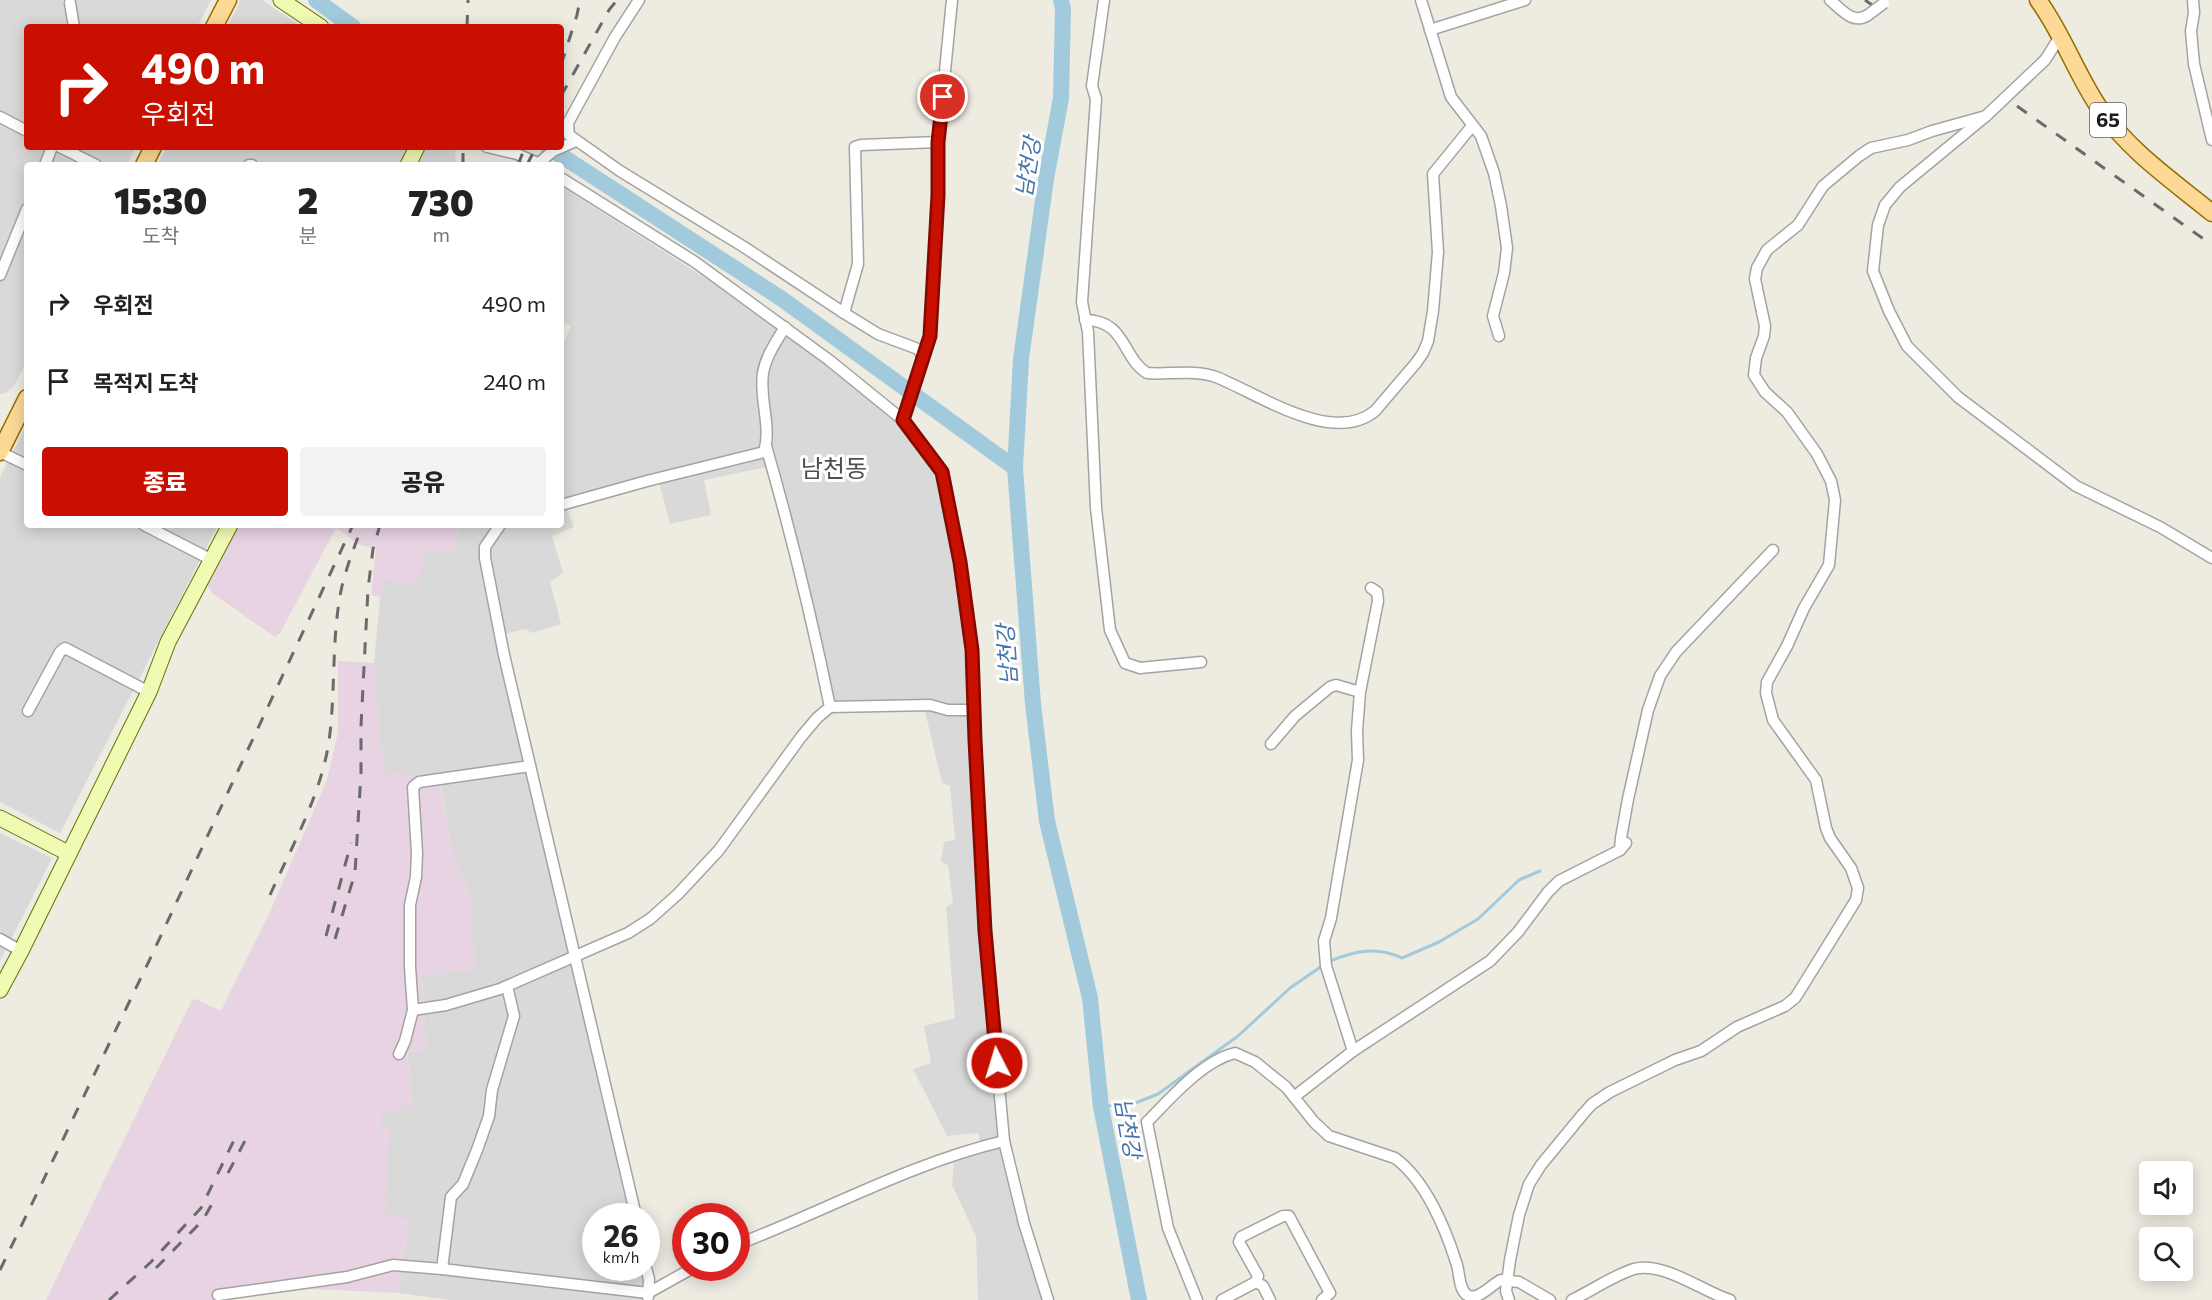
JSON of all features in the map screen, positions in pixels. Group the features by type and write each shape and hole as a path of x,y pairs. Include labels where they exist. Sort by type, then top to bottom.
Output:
{"main road":[{"path":"216,24 228,0"},
{"path":"280,0 316,24"},
{"name":"65","path":"2038,0 2061,35 2089,91 2118,132 2210,207"},
{"path":"0,452 24,404"},
{"path":"0,990 150,692 168,642 228,528"},
{"path":"0,818 68,853"}],"street":[{"path":"639,0 615,37 568,123 569,135 620,171 744,247 844,313 878,334 918,350 923,357"},
{"path":"905,414 930,336 938,195 938,142 952,0"},
{"path":"1104,0 1092,86 1096,99 1082,302 1088,332 1096,508 1110,630 1125,663 1132,666 1140,668 1201,662"},
{"path":"1421,0 1450,97 1481,136 1494,172 1507,249 1504,273 1493,316 1499,336"},
{"path":"1430,30 1525,0"},
{"path":"1830,0 1855,19 1861,19 1887,2"},
{"path":"2193,0 2194,13 2191,31 2194,64 2212,140"},
{"path":"70,3 74,24"},
{"path":"2061,35 2045,60 1986,116 1900,187 1885,205 1878,225 1873,271 1907,346 1958,397 2076,486 2160,527 2212,558"},
{"path":"1509,1300 1506,1292 1515,1230 1529,1184 1540,1165 1583,1114 1592,1104 1610,1092 1675,1060 1701,1051 1737,1027 1785,1006 1795,998 1856,900 1857,888 1851,868 1830,838 1826,828 1816,780 1773,720 1766,693 1767,682 1829,565 1835,500 1831,480 1817,454 1787,412 1765,392 1754,375 1765,326 1755,279 1757,268 1767,250 1798,225 1823,186 1859,156 1871,148 1908,140 1986,116"},
{"path":"0,117 24,129"},
{"path":"1085,320 1099,322 1116,333 1125,343 1135,363 1147,373 1202,374 1216,377 1295,413 1340,424 1355,423 1366,419 1416,363 1428,341 1438,252 1433,174 1472,126"},
{"path":"564,146 576,141"},
{"path":"844,313 858,264 855,147 938,142"},
{"path":"66,150 90,162"},
{"path":"500,150 536,162"},
{"path":"543,162 554,150"},
{"path":"564,180 695,262 905,414 942,472 960,562 972,650 985,931 1004,1142 1024,1223 1048,1300"},
{"path":"0,275 24,216"},
{"path":"785,327 768,356 763,376 766,446 796,553 830,707"},
{"path":"564,504 647,481 734,461 764,452 766,446"},
{"path":"0,452 24,464"},
{"path":"150,528 212,560"},
{"path":"498,528 485,547 485,558 504,655 633,1203"},
{"path":"1294,1096 1353,1051 1490,961 1518,932 1558,881 1623,846 1626,809 1648,710 1660,676 1676,652 1773,550"},
{"path":"1353,1051 1326,966 1324,941 1355,788 1360,692 1378,601 1377,592 1371,588"},
{"path":"28,711 60,652 65,648 150,692"},
{"path":"1271,744 1295,716 1330,687 1336,685 1360,692"},
{"path":"412,1010 476,998 628,933 650,919 678,894 719,850 801,737 830,707 930,705 948,710 974,710"},
{"path":"399,1053 405,1041 412,1010 410,905 416,877 417,853 413,787 419,782 530,766"},
{"path":"0,939 21,951"},
{"path":"442,1269 452,1197 464,1184 489,1116 492,1090 514,1016 507,986"},
{"path":"1197,1300 1168,1228 1147,1122 1193,1078 1220,1059 1235,1053 1245,1056 1268,1071 1294,1096 1314,1122 1329,1136 1395,1158 1403,1164 1428,1196 1456,1261 1461,1287 1466,1295 1472,1297 1498,1281 1508,1281 1527,1286 1550,1300"},
{"path":"750,1240 940,1160 1004,1142"},
{"path":"1222,1300 1256,1282 1258,1276 1239,1242 1241,1237 1283,1216 1288,1216 1330,1293 1322,1300"},
{"path":"218,1295 347,1277 393,1265 442,1269 648,1297 673,1281"},
{"path":"1572,1300 1621,1274 1647,1267 1670,1274 1730,1300"},
{"path":"647,1281 648,1297"},
{"path":"1256,1282 1263,1286 1270,1300"}],"shaded area":[{"path":"0,0 211,0 199,24 24,24 24,150 134,150 128,162 24,162 24,367 14,386 6,393 0,394"},
{"path":"241,0 262,0 298,24 229,24"},
{"path":"165,150 455,150 456,162 159,162"},
{"path":"564,188 785,329 898,419 941,471 956,548 991,1010 998,1135 1017,1220 1044,1300 978,1300 976,1236 952,1185 954,1163 982,1149 978,1133 947,1136 913,1069 931,1063 924,1026 955,1018 946,907 953,903 948,865 941,862 944,842 955,840 950,786 942,783 924,707 830,707 771,466 704,480 711,515 670,524 659,482 566,507 574,527 552,536 563,573 550,582 561,624 532,633 526,629 499,635 630,1203 582,1203 582,1281 645,1281 646,1300 450,1300 399,1293 408,1221 385,1213 389,1130 379,1127 381,1112 413,1107 407,1052 426,1051 422,976 475,968 469,893 452,852 439,777 386,774 380,744 374,663 380,597 384,580 427,549 453,555 458,528 564,528 564,342 571,326 564,322"},
{"path":"24,430 24,528 216,528 60,833 0,802 0,477"},
{"path":"235,528 336,528 280,633 275,637 212,593 206,583"},
{"path":"336,528 458,528 453,555 427,549 417,586 385,580 380,597 371,595 376,549 360,545"},
{"path":"338,661 374,663 380,744 386,774 438,776 452,852 469,893 475,968 422,976 426,1051 407,1052 413,1108 381,1112 379,1127 390,1130 385,1212 408,1220 399,1293 291,1288 213,1300 46,1300 192,1000 195,999 221,1011 269,914 327,780 338,732"},
{"path":"0,833 52,858 0,961"}],"waterway":[{"path":"316,0 349,24"},
{"name":"남천강","path":"1061,0 1063,9 1061,98 1046,179 1021,359 1015,468 1033,704 1047,821 1090,998 1101,1107 1139,1300"},
{"path":"553,150 782,299 1015,468"},
{"path":"1330,961 1366,951 1383,952 1402,958 1439,942 1478,919 1519,880 1540,871"},
{"path":"1101,1107 1138,1102 1158,1094 1238,1036 1290,988 1322,966"}],"railway":[{"path":"467,24 468,0"},
{"path":"564,56 580,0"},
{"path":"564,91 609,10 617,0"},
{"path":"1865,0 1872,5"},
{"path":"2017,106 2212,245"},
{"path":"463,150 463,162"},
{"path":"519,162 524,150"},
{"path":"528,162 534,150"},
{"path":"0,1270 149,961 352,528"},
{"path":"270,895 305,820 320,781 329,741 335,644 342,586 362,528"},
{"path":"335,939 355,873 368,589 373,549 379,528"},
{"path":"326,936 351,843"},
{"path":"109,1300 151,1262 201,1208 238,1132"},
{"path":"228,1173 247,1137"},
{"path":"156,1268 203,1220 213,1202"}],"district":[{"name":"남천동","path":"834,469"}],"route":[{"path":"943,97 938,142 938,195 930,336 903,420 924,445 942,472 960,562 972,650 979,832 997,1063"}]}
